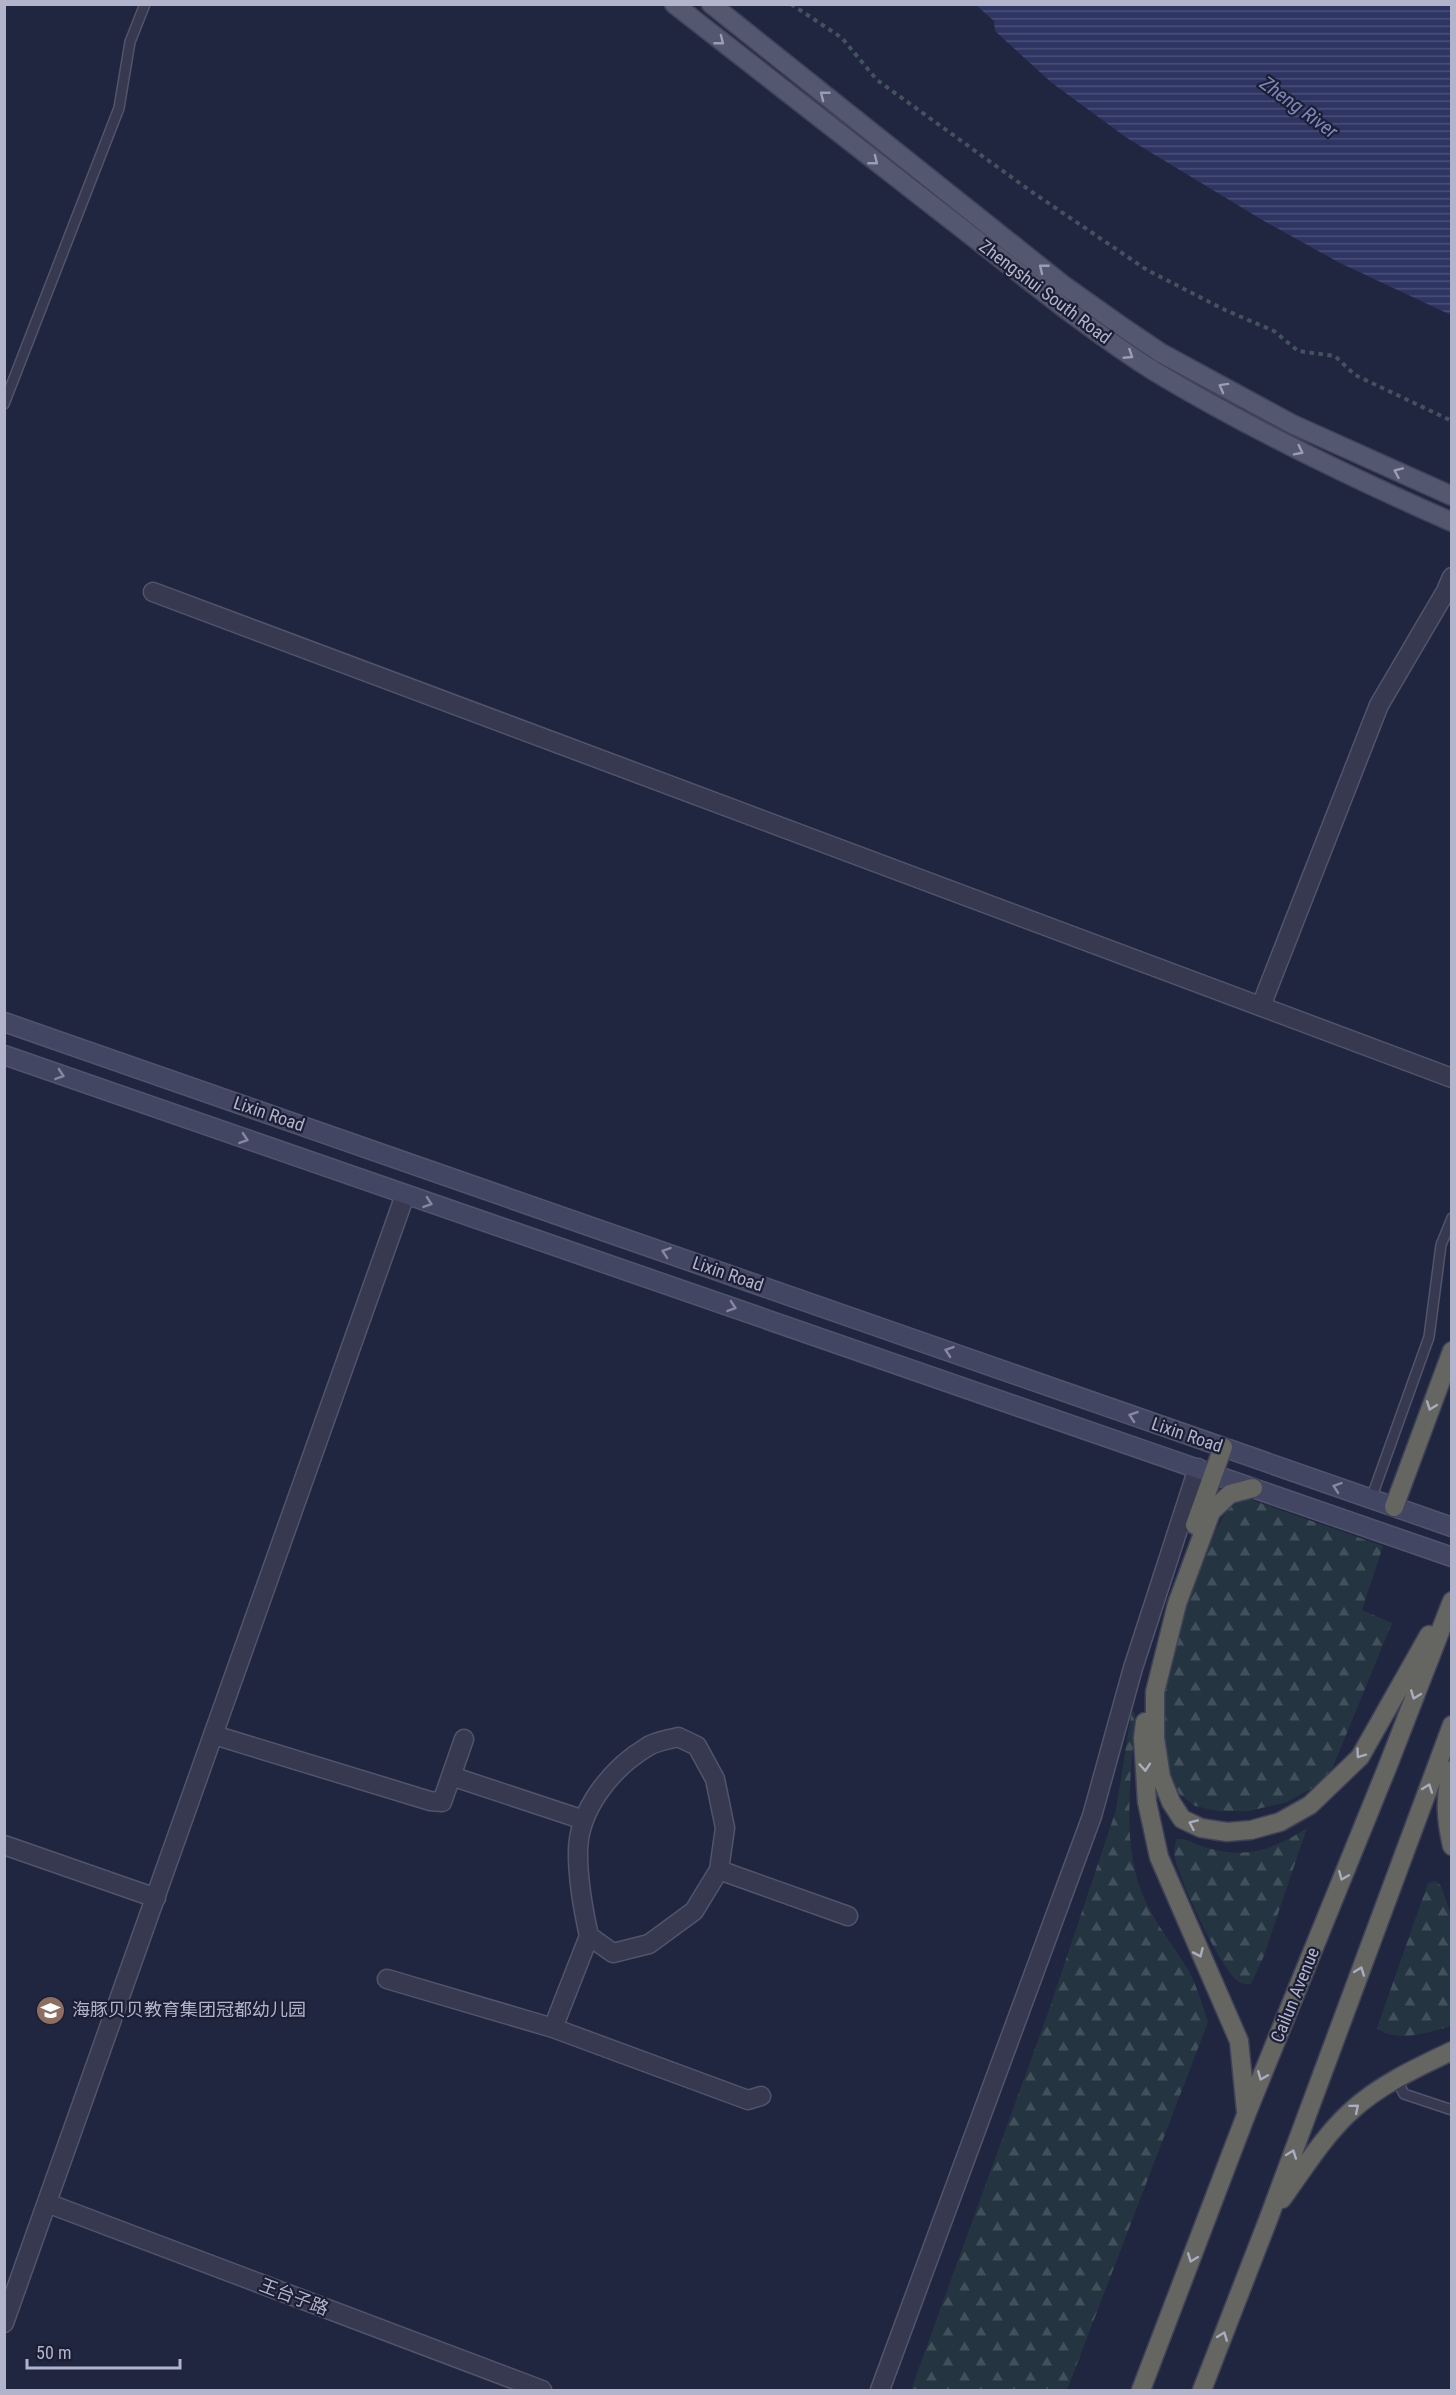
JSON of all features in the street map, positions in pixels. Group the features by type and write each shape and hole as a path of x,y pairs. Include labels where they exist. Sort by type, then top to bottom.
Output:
{"highway":[{"path":"1394,1507 1452,1351"},
{"path":"1223,1447 1206,1470 1170,1597 1149,1684 1143,1738 1147,1802 1159,1857 1239,2041 1246,2115"},
{"path":"1253,1488 1230,1494 1211,1512 1177,1604 1155,1692 1155,1738 1161,1777 1171,1802 1182,1819 1201,1828 1218,1831 1251,1830 1280,1822 1310,1805 1360,1757 1452,1594"},
{"name":"Cailun Avenue","path":"1141,2391 1246,2115 1452,1601"},
{"path":"1202,2391 1452,1725"},
{"path":"1452,1770 1448,1783 1445,1816 1452,1846"},
{"path":"1268,2220 1326,2138 1349,2113 1376,2091 1452,2051"}],"main road":[{"name":"Zhengshui South Road","path":"674,4 1120,349 1282,442 1358,481 1452,522"},
{"name":"Zhengshui South Road","path":"711,4 1062,284 1161,353 1292,424 1452,496"},
{"name":"Lixin Road","path":"4,1022 1452,1527"},
{"name":"Lixin Road","path":"4,1055 1452,1557"}],"street":[{"path":"1261,1006 1379,705 1452,577"},
{"path":"153,592 1452,1078"},
{"path":"4,2323 405,1195"},
{"path":"880,2391 1092,1816 1133,1668 1206,1470"},
{"path":"214,1735 430,1801 442,1802 464,1739"},
{"path":"553,2028 589,1935 582,1904 577,1852 584,1820 600,1790 621,1765 649,1745 678,1737 697,1746 715,1779 725,1828 719,1870 694,1911 649,1944 613,1953 589,1935"},
{"path":"451,1776 584,1820"},
{"path":"4,1845 156,1898"},
{"path":"719,1870 848,1916"},
{"path":"387,1979 553,2028 748,2100 761,2096"},
{"name":"王台子路","path":"47,2203 542,2391"}],"lane":[{"path":"4,404 119,108 130,42 145,4"},
{"path":"1371,1499 1429,1337 1441,1245 1452,1218"},
{"path":"1397,2079 1404,2094 1452,2110"}],"path":[{"path":"791,4 842,38 877,80 1032,192 1147,270 1226,310 1274,331 1298,351 1335,356 1354,375 1452,422"}],"green space":[{"path":"1246,1498 1383,1546 1362,1610 1392,1623 1332,1769 1314,1787 1287,1802 1249,1811 1218,1811 1195,1806 1178,1793 1170,1776 1165,1748 1166,1679 1202,1555 1227,1510"},
{"path":"1132,1709 1135,1714 1129,1813 1133,1862 1139,1886 1149,1908 1191,1976 1208,2022 1067,2390 911,2390 1049,2010 1116,1810"},
{"path":"1307,1828 1263,1958 1251,1984 1241,1983 1224,1963 1194,1908 1175,1859 1176,1839 1222,1851 1247,1852 1271,1847"},
{"path":"1436,1881 1441,1886 1451,1914 1451,2026 1413,2035 1385,2033 1377,2028 1428,1883"}],"water":[{"name":"Zheng River","path":"976,5 1451,5 1451,315 1340,263 1264,221 1127,138 1052,83 995,31 994,21"}],"place":[{"name":"海豚贝贝教育集团冠都幼儿园","path":"51,2010"}]}
